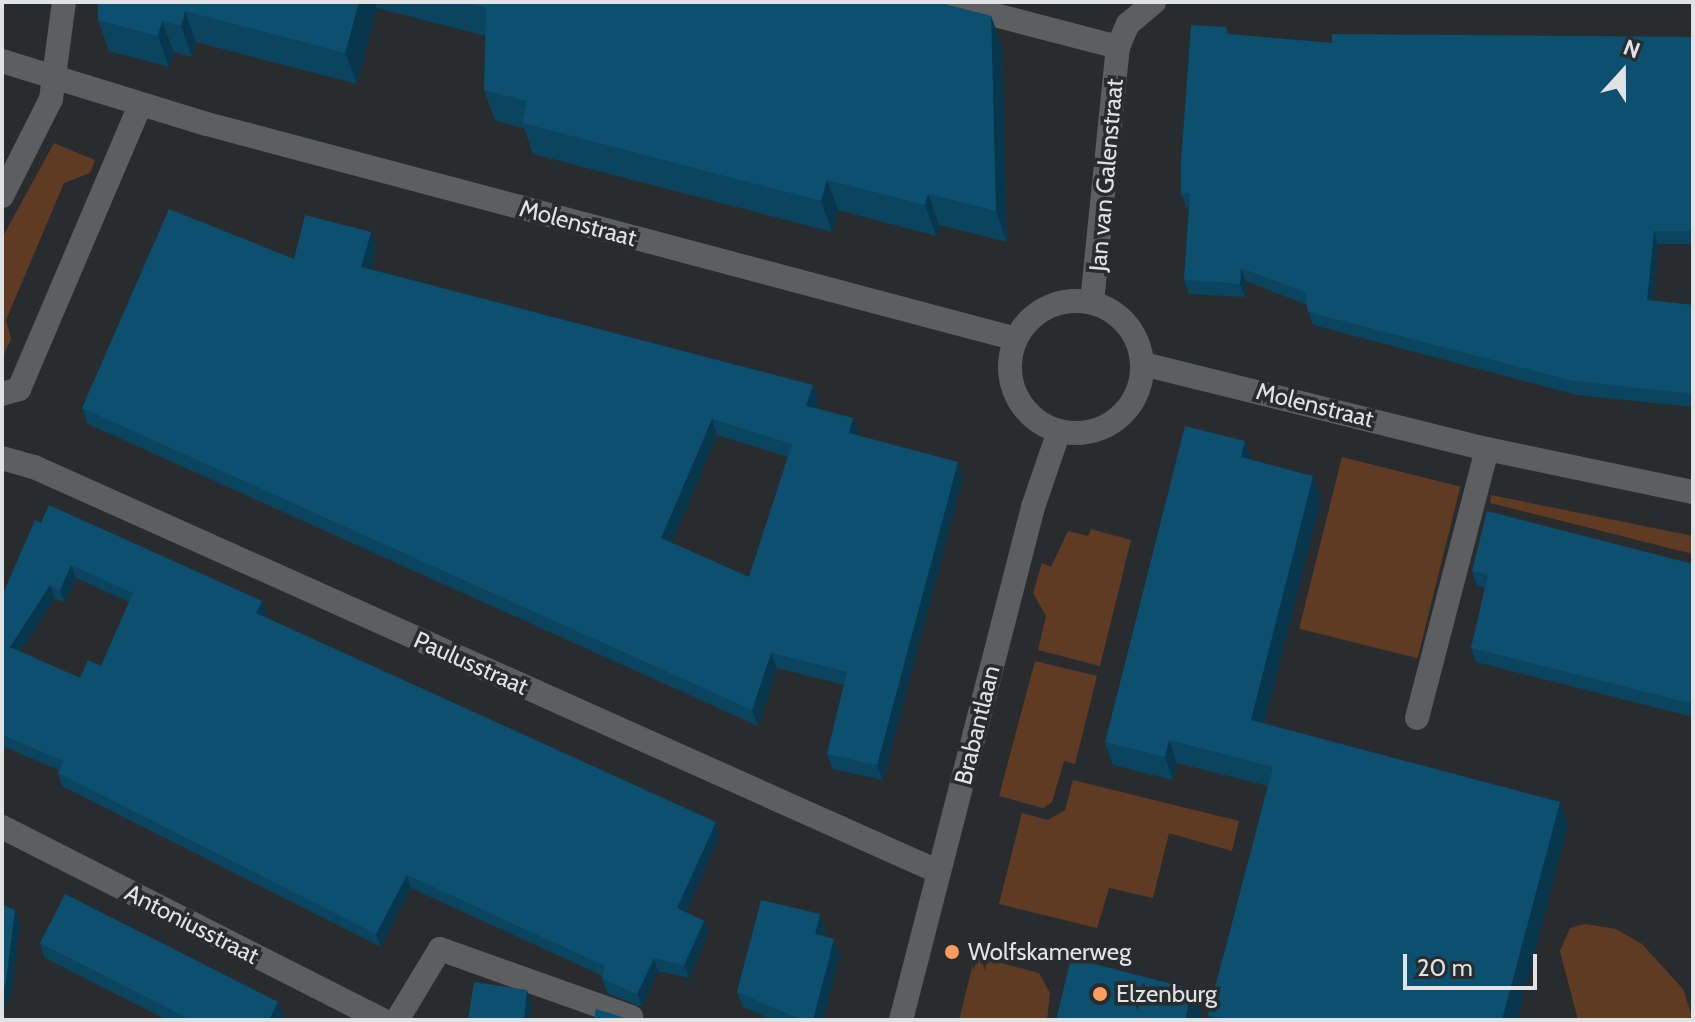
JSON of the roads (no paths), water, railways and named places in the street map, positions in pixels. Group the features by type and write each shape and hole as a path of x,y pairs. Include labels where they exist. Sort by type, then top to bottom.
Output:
{"street":[{"path":"2,196 51,99 64,2"},
{"name":"Jan van Galenstraat","path":"945,2 1118,47"},
{"name":"Jan van Galenstraat","path":"1092,302 1118,47 1128,24 1154,2"},
{"name":"Molenstraat","path":"2,61 140,106 1016,339"},
{"path":"11,391 140,106"},
{"path":"1064,302 1092,302 1126,325 1143,364 1138,392 1126,411 1086,433 1059,431 1028,414 1017,397 1010,378 1016,339 1044,309 1064,302"},
{"name":"Molenstraat","path":"1143,364 1487,449 1693,492"},
{"name":"Brabantlaan","path":"901,1020 1033,507 1059,431"},
{"path":"1417,718 1487,449"},
{"name":"Paulusstraat","path":"2,458 49,474 939,872"},
{"name":"Antoniusstraat","path":"2,827 383,1020"},
{"path":"397,1020 440,949 631,1017"}],"place":[{"name":"Wolfskamerweg","path":"952,952"},
{"name":"Elzenburg","path":"1100,994"}]}
